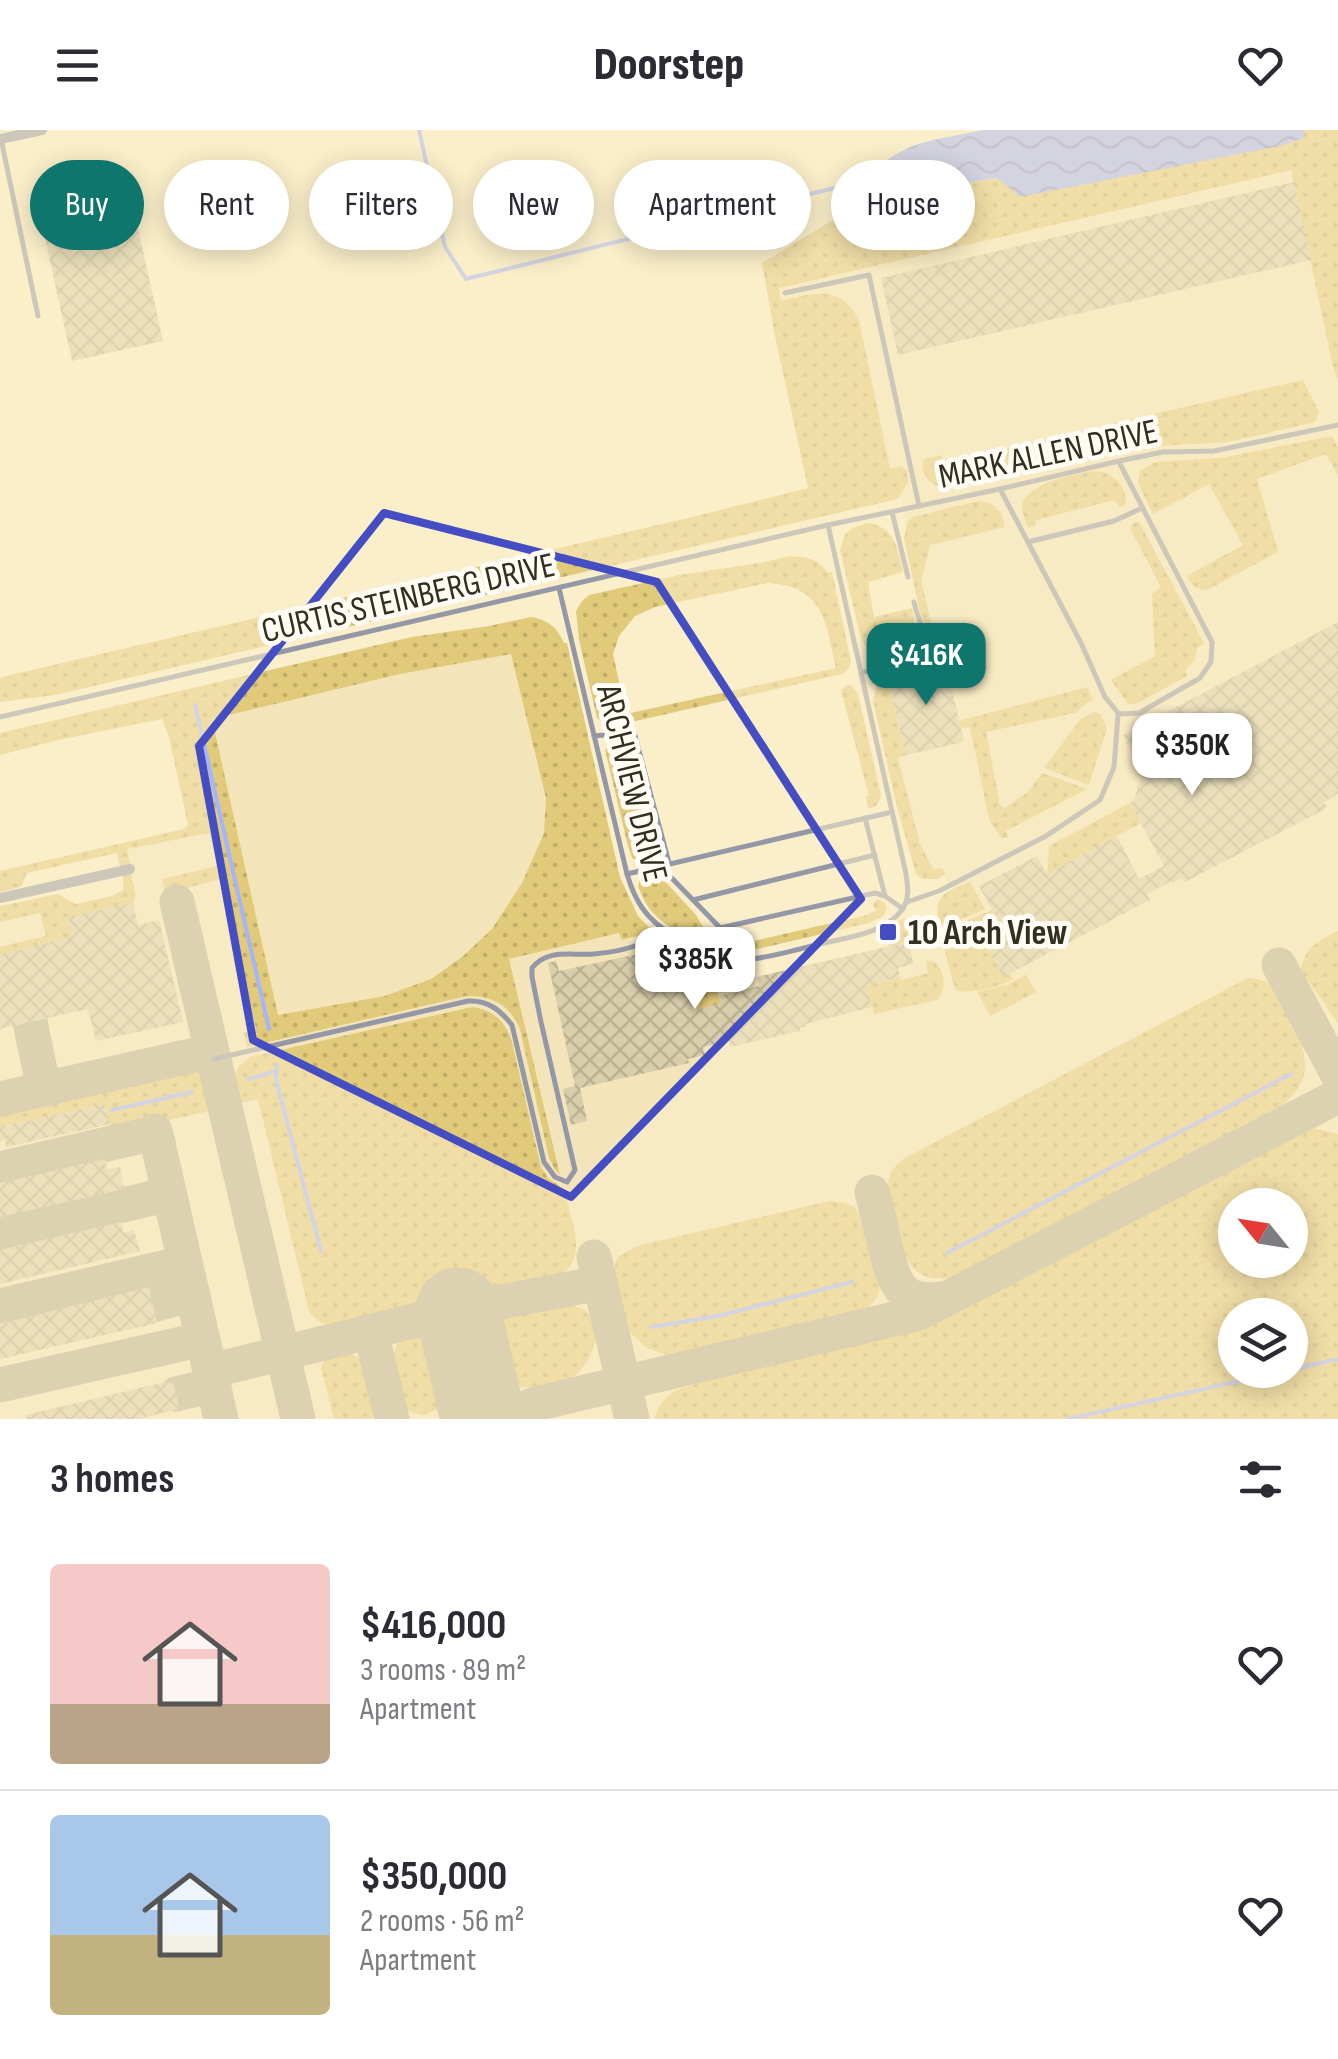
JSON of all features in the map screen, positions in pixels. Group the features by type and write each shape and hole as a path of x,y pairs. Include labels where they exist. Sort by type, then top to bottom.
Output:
{"street":[{"path":"0,139 42,130"},
{"path":"0,898 130,869"}],"lane":[{"path":"0,139 38,316"},
{"path":"785,293 870,275 919,506"},
{"name":"MARK ALLEN DRIVE","path":"828,525 1162,452 1214,451 1338,425"},
{"path":"1118,714 1139,713 1200,678 1212,662 1212,642 1119,461"},
{"path":"828,525 906,874 907,902 939,891 1046,836 1100,800 1114,767 1118,714 1105,697 1082,643 1000,489"},
{"path":"1028,542 1114,521 1142,508"},
{"path":"892,512 908,577"},
{"name":"CURTIS STEINBERG DRIVE","path":"0,717 828,525"},
{"name":"ARCHVIEW DRIVE","path":"560,588 633,894 641,910 663,930 711,958 732,960 779,954 863,934 882,926 907,902"},
{"path":"860,673 901,662 921,646 923,634 914,602"},
{"path":"594,736 634,732 669,862"},
{"path":"627,874 892,812"},
{"path":"865,818 885,896"},
{"path":"692,900 875,855"},
{"path":"660,865 730,938 732,960"},
{"path":"720,928 875,893 902,909"},
{"path":"214,1059 468,1001 484,1003 499,1010 512,1025 544,1162 555,1177 567,1182 575,1170 532,968 544,958 566,952 598,954 642,944 663,930"}],"highlighted area":[{"path":"384,513 657,582 861,899 571,1197 253,1040 199,746"}],"shaded area":[{"path":"1304,130 1338,130 1338,379 1291,170 975,243 975,182 1304,138"},
{"path":"1338,144 1338,1419 0,1419 0,922 41,913 42,920 136,896 127,849 198,834 172,723 514,651 620,933 695,991 972,923 943,874 929,880 894,758 906,755 887,674 937,662 897,485 819,503 769,271 863,250 975,250 975,225"},
{"path":"831,221 831,250 944,250 779,288 781,301 815,294 835,296 859,320 890,469 901,466 907,471 908,482 898,499 55,695 0,702 0,678 10,675 808,488 762,263 783,250 811,250 811,233"},
{"path":"1303,380 1319,412 1315,422 1228,442 1117,451 1111,424"},
{"path":"1100,427 1105,454 1006,477 1000,450"},
{"path":"1332,436 1338,448 1338,475 1326,454 1257,479 1278,552 1209,589 1193,585 1187,576 1243,545 1209,484 1153,514 1138,483 1140,471 1155,462 1221,458"},
{"path":"988,452 994,478 963,486 935,485 922,468 924,459 941,455 943,462"},
{"path":"1093,471 1118,481 1125,506 1120,507 1114,500 1036,520 1028,528 1022,510 1023,501 1030,494 1055,480"},
{"path":"978,501 996,508 1005,527 930,545 921,581 933,630 929,631 921,617 904,539 907,522 913,517"},
{"path":"1139,522 1204,643 1185,670 1187,676 1138,703 1128,704 1111,680 1155,656 1152,594 1161,587 1130,528"},
{"path":"867,523 889,534 897,547 903,572 868,582 874,617 912,608 914,629 910,646 905,652 887,657 874,656 861,639 840,550 845,534"},
{"path":"802,557 832,572 851,661 849,669 842,674 627,723 608,726 597,718 579,640 576,611 582,601 589,595 679,575","holes":["768,583 800,591 819,609 836,668 626,714 613,654 619,636 635,616 655,607"]},
{"path":"531,617 551,625 567,643 620,877 638,916 649,927 645,934 622,940 619,933 509,959 560,1175 549,1158 520,1029 511,1013 492,1000 467,996 247,1047 244,1033 256,1029 229,915 232,908 228,908 222,879 165,893 162,879 218,866 209,833 127,849 130,865 120,867 117,853 27,873 21,887 0,892 0,871 188,825 162,719 0,755 0,733 412,637","holes":["511,654 546,798 544,833 522,883 492,929 462,957 431,979 385,996 278,1015 212,719 400,674"]},
{"path":"887,674 906,755 898,758 920,844 933,869 944,871 939,879 922,879 916,874 897,807 873,701 877,684"},
{"path":"847,685 858,694 881,795 871,808 841,690"},
{"path":"1087,687 1093,699 1075,713 986,732 1000,805 1005,808 1028,792 1042,773 1087,789 1006,831 1008,838 1001,838 989,819 970,727 961,728 959,721"},
{"path":"1094,712 1101,714 1107,728 1089,785 1044,768 1080,720"},
{"path":"622,737 631,742 659,850 644,861 632,858 605,750"},
{"path":"1130,803 1141,823 1047,874 1049,846"},
{"path":"131,873 136,896 133,903 68,918 82,980 0,955 0,947 46,936 40,913 0,922 0,906 58,894 76,904 112,896 123,890 123,875"},
{"path":"655,876 663,879 703,927 724,939 724,947 720,950 695,942 655,915 638,886 640,880"},
{"path":"970,882 985,909 941,929 937,910 941,898"},
{"path":"877,899 887,909 882,917 869,923 749,951 745,951 738,936 740,933 745,943 867,915 876,910 873,905"},
{"path":"992,910 1004,931 984,941 1003,976 1010,973 1013,979 986,989 958,991 940,932"},
{"path":"914,916 931,928 929,937 910,946 908,942 889,946 893,925"},
{"path":"1338,931 1338,1023 1301,971 1309,950"},
{"path":"671,947 697,960 718,994 721,1003 699,1029 690,985 673,989 669,972 658,974 656,956 660,950"},
{"path":"929,960 939,966 943,977 943,990 937,1000 874,1014 866,985 928,973"},
{"path":"1026,975 1036,992 990,1016 977,992 1007,985"},
{"path":"1248,978 1265,982 1276,992 1289,1012 1303,1051 1305,1071 1301,1083 1279,1109 963,1276 929,1277 911,1265 894,1228 888,1188 890,1175 903,1159"},
{"path":"472,1007 496,1016 511,1038 541,1167 548,1178 564,1189 576,1238 573,1260 558,1277 336,1327 324,1324 309,1311 258,1099 236,1104 236,1072 250,1057"},
{"path":"201,1070 214,1110 112,1133 105,1104 0,1127 0,1116"},
{"path":"1312,1128 1338,1134 1338,1419 655,1419 663,1401 679,1389 923,1328 1292,1134"},
{"path":"830,1201 854,1207 866,1224 880,1287 864,1313 677,1356 647,1348 625,1328 614,1278 618,1257 637,1246"},
{"path":"564,1305 584,1309 595,1326 594,1344 582,1369 569,1379 532,1387 504,1381 489,1356 486,1344 490,1333 504,1318"},
{"path":"425,1332 442,1350 450,1391 445,1403 422,1415 401,1403 393,1379 393,1361 402,1339"},
{"path":"342,1351 361,1360 372,1378 375,1399 371,1419 334,1419 321,1368 325,1358"}],"water":[{"path":"984,130 1304,130 1304,138 1280,146 1020,197 997,178 975,182 975,160 887,160 935,139"}],"building":[{"path":"1294,182 1311,260 898,355 881,278"},
{"path":"47,250 143,250 163,341 72,361"},
{"path":"1338,622 1338,794 1324,802 1327,808 1185,882 1182,878 1172,881 1147,894 1150,900 1003,977 984,941 1004,931 979,886 1037,856 1047,874 1117,836 1139,879 1164,866 1130,803 1142,773 1123,735"},
{"path":"945,660 964,742 906,755 887,674"},
{"path":"133,903 138,925 159,920 183,1022 96,1041 88,1009 0,1029 0,955 72,937 68,917"},
{"path":"909,942 913,964 898,968 900,977 866,985 872,1007 805,1024 800,1031 730,1047 729,1041 703,1047 705,1055 688,1059 689,1063 580,1088 587,1121 571,1125 563,1089 575,1086 548,963 556,961 559,971 647,952 653,975 668,971 673,989 690,985 695,1010 721,1003 719,996 759,986 757,977"},
{"path":"105,1104 110,1124 6,1147 5,1140 0,1141 0,1127"},
{"path":"105,1159 108,1170 120,1167 124,1189 0,1217 0,1183"},
{"path":"120,1222 124,1233 134,1230 140,1251 0,1284 0,1250"},
{"path":"149,1287 157,1323 0,1359 0,1324"},
{"path":"173,1380 179,1409 138,1419 27,1419 26,1415"}],"waterway":[{"path":"419,130 445,247 466,279 831,189"},
{"path":"195,705 269,1029"},
{"path":"277,1065 276,1080 321,1251"},
{"path":"249,1079 276,1071"},
{"path":"947,1253 1291,1074"},
{"path":"112,1110 192,1092"},
{"path":"651,1327 718,1316 852,1282"},
{"path":"1308,1366 1338,1359"},
{"path":"1068,1419 1218,1386"}],"taxiway":[{"path":"177,902 298,1419"},
{"path":"1279,965 1338,1075"},
{"path":"30,1022 44,1089"},
{"path":"0,1099 199,1054 215,1065"},
{"path":"501,1419 535,1404 919,1313 1338,1096"},
{"path":"155,1131 221,1419"},
{"path":"0,1169 146,1135 158,1142"},
{"path":"872,1192 897,1282 910,1296 948,1298"},
{"path":"0,1234 157,1197 172,1204"},
{"path":"594,1257 632,1419"},
{"path":"0,1306 171,1266 188,1275"},
{"path":"210,1371 458,1310 600,1283"},
{"path":"153,1305 193,1294"},
{"path":"371,1333 392,1419"},
{"path":"0,1385 203,1339"},
{"path":"176,1394 214,1385"}],"runway":[{"path":"458,1310 483,1419"}],"place":[{"name":"10 Arch View","path":"888,932"}]}
